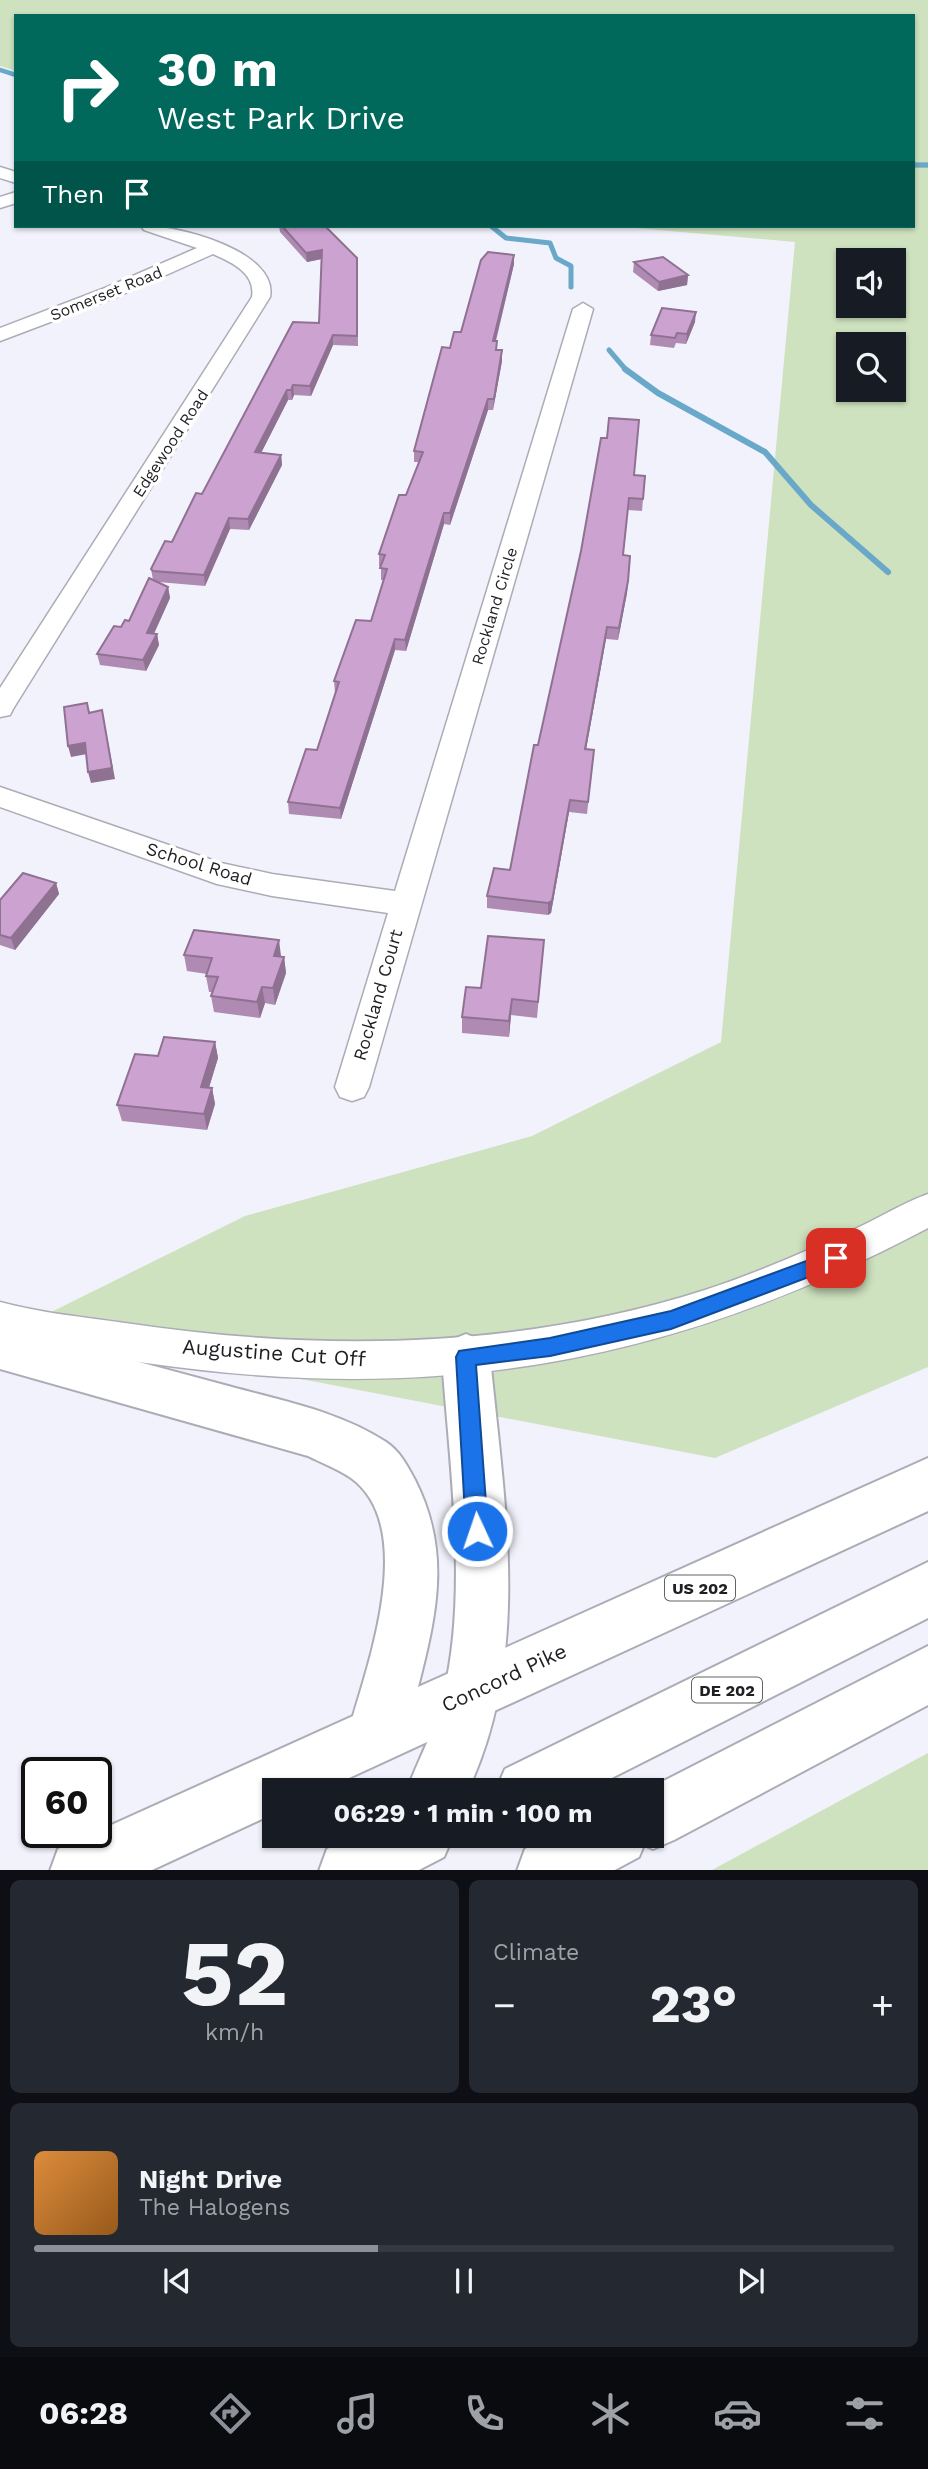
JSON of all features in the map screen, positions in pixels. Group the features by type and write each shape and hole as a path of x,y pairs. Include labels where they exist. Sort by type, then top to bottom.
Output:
{"main road":[{"path":"0,1347 317,1434 370,1461 387,1480 404,1514 412,1563 404,1630 377,1736"},
{"path":"443,1778 457,1752 468,1718 481,1621 466,1357"},
{"name":"Concord Pike","path":"82,1870 928,1484"},
{"name":"DE 202","path":"550,1778 928,1589"},
{"path":"664,1812 928,1674"},
{"path":"549,1870 594,1848"}],"street":[{"name":"Edgewood Road","path":"0,709 257,307 262,295 258,276 241,261 155,228"},
{"name":"Somerset Road","path":"0,335 112,292 211,248"},
{"name":"Rockland Circle","path":"405,904 583,309"},
{"name":"School Road","path":"0,797 217,873 272,885 405,904"},
{"name":"Rockland Court","path":"352,1087 405,904"},
{"name":"Augustine Cut Off","path":"0,1320 23,1326 237,1354 378,1360 466,1357 550,1347 671,1320 836,1258 928,1210"}],"green space":[{"path":"0,0 928,0 928,1367 715,1458 23,1326 245,1216 532,1136 721,1042 795,242 636,228 915,228 915,14 14,14 14,70 0,66"},
{"path":"928,1753 928,1870 712,1870"}],"building":[{"path":"284,228 327,228 357,258 357,336 333,335 310,386 293,385 291,390 287,390 255,452 281,455 248,519 229,518 204,575 153,571 151,569 165,541 172,542 196,493 202,494 293,322 319,323 322,250 306,253"},
{"path":"488,252 514,255 493,341 497,341 496,350 502,350 494,399 488,399 450,513 444,513 405,640 395,639 340,808 288,802 306,749 317,750 339,682 334,681 356,620 371,621 387,569 380,568 385,555 379,554 399,495 406,495 423,452 414,451 442,347 450,348 454,332 461,332 481,260"},
{"path":"663,257 688,275 659,282 634,262"},
{"path":"662,308 696,312 687,334 677,333 675,338 651,335"},
{"path":"609,418 639,420 634,475 645,476 643,499 629,498 623,555 630,556 628,581 619,628 607,627 585,749 594,750 588,802 570,800 552,901 548,903 487,896 494,868 510,870 534,745 538,745 581,551 601,438 607,438"},
{"path":"149,578 168,587 147,633 157,634 143,660 97,654 114,626 121,627 125,620 129,621"},
{"path":"87,703 89,713 102,710 112,768 88,772 85,743 68,746 64,707"},
{"path":"23,873 56,883 11,938 0,935 0,900"},
{"path":"194,930 279,940 274,956 284,957 273,988 262,987 257,1002 211,996 218,977 206,976 212,958 184,955"},
{"path":"488,936 544,940 538,1002 512,999 509,1021 462,1017 466,987 481,988"},
{"path":"164,1037 215,1042 201,1087 212,1088 204,1114 117,1105 135,1054 158,1056"}],"waterway":[{"path":"0,70 14,74"},
{"path":"915,165 928,165"},
{"path":"494,228 506,238 550,243 556,258 571,266 571,287"},
{"path":"609,350 626,370"},
{"path":"626,370 658,393 765,452 811,505 888,572"}],"route":[{"path":"477,1531 466,1357 550,1347 671,1320 836,1258"}]}
